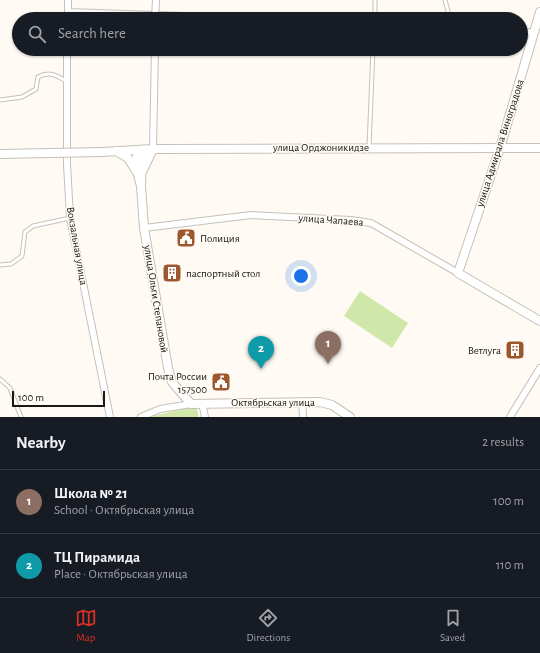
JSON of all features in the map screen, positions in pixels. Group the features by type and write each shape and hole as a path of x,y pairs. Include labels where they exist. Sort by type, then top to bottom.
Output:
{"main road":[{"name":"улица Адмирала Виноградова","path":"528,53 540,12"},
{"name":"улица Адмирала Виноградова","path":"458,273 500,148 527,56"},
{"name":"улица Орджоникидзе","path":"0,154 102,152 153,149 369,147 540,148"},
{"path":"139,171 153,149"},
{"path":"139,150 142,155 139,171"},
{"path":"116,151 128,158 139,171"},
{"name":"улица Ольги Степановой","path":"139,171 144,228 168,368 172,382 191,404"},
{"name":"улица Чапаева","path":"458,273 540,321"},
{"name":"Октябрьская улица","path":"191,404 320,402 332,405 350,417"}],"street":[{"path":"68,0 68,12"},
{"path":"155,12 156,0"},
{"path":"528,32 534,33"},
{"name":"Вокзальная улица","path":"68,56 67,164 70,218 110,417"},
{"path":"153,149 155,56"},
{"name":"улица Чапаева","path":"144,228 251,215 351,220 371,223 458,273"},
{"path":"510,417 540,368"},
{"path":"302,402 303,417"},
{"path":"202,403 205,417"},
{"path":"141,417 160,409 191,404"}],"lane":[{"path":"375,0 375,12"},
{"path":"445,0 448,12"},
{"path":"369,147 373,56"},
{"path":"0,100 22,97 36,89 38,77 45,73 57,75 67,82"},
{"path":"0,265 11,264 22,256 25,232 33,226 70,218"},
{"path":"0,379 10,388 21,417"}],"green space":[{"path":"360,291 408,323 392,348 344,316"},
{"path":"196,406 199,417 149,417"}],"place":[{"name":"Полиция","path":"186,238"},
{"name":"паспортный стол","path":"172,273"},
{"name":"Ветлуга","path":"515,350"},
{"name":"Школа № 21","path":"328,364"},
{"name":"ТЦ Пирамида","path":"261,369"},
{"name":"Почта России 157500","path":"221,382"}]}
